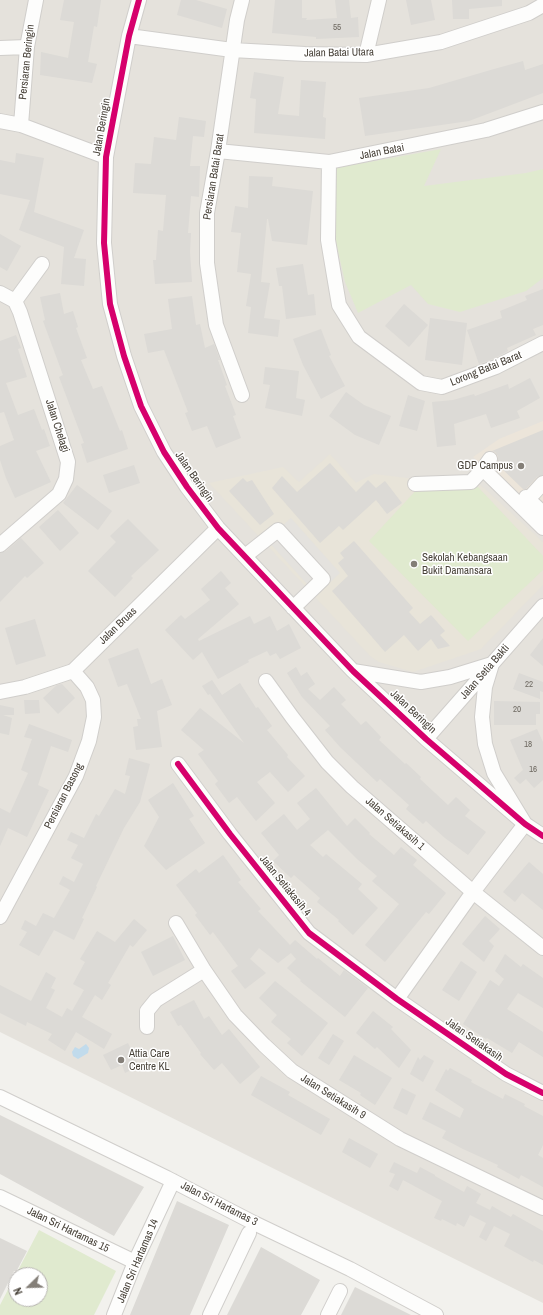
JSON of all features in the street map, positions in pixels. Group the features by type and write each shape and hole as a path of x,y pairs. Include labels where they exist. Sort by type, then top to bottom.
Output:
{"street":[{"name":"Persiaran Beringin","path":"21,125 27,47 36,0"},
{"name":"Jalan Beringin","path":"139,0 129,36 106,156 104,243 110,304 124,356 142,406 164,452 187,487 218,528 353,671 426,739 525,824 543,836"},
{"name":"Persiaran Batai Barat","path":"242,0 232,50 218,151 207,213 207,264 216,324 242,395"},
{"path":"366,55 379,0"},
{"name":"Jalan Batai Utara","path":"129,36 232,50 305,54 366,55 441,42 529,13 543,5"},
{"path":"0,48 27,47"},
{"name":"Jalan Batai","path":"218,151 328,162 486,130 543,112"},
{"path":"0,121 21,125 106,156"},
{"name":"Lorong Batai Barat","path":"328,162 328,240 339,305 359,337 422,383 442,386 496,367 543,343"},
{"path":"0,293 15,301 42,264"},
{"name":"Jalan Chelagi","path":"0,545 59,494 66,479 68,462 20,312 15,301"},
{"path":"415,484 471,482 487,463 525,503 543,528"},
{"path":"525,503 543,483"},
{"path":"525,503 543,513"},
{"name":"Jalan Bruas","path":"0,692 25,687 73,670 218,528"},
{"path":"245,556 278,530 323,579 293,608"},
{"name":"Jalan Setia Bakti","path":"426,739 543,606"},
{"path":"353,671 421,682 450,677 492,664"},
{"path":"398,999 473,892 525,824 494,773 485,744 482,717 485,687 492,664"},
{"name":"Persiaran Basong","path":"0,918 76,776 89,741 94,717 93,700 87,687 73,670"},
{"name":"Jalan Setiakasih 1","path":"266,681 327,762 352,787 473,892 543,948"},
{"name":"Jalan Setiakasih 4","path":"178,764 230,834 309,933 398,999"},
{"name":"Jalan Setiakasih 9","path":"176,923 204,970 235,1015 292,1071 400,1139 543,1208"},
{"path":"147,1027 147,1011 156,1000 204,970"},
{"name":"Jalan Setiakasih","path":"398,999 506,1074 543,1093"},
{"name":"Jalan Sri Hartamas 3","path":"0,1097 170,1179 254,1223 350,1269 432,1314"},
{"name":"Jalan Sri Hartamas 14","path":"114,1315 135,1262 161,1206 170,1179"},
{"name":"Jalan Sri Hartamas 15","path":"0,1197 135,1262"},
{"path":"210,1315 250,1233"},
{"path":"328,1315 340,1291"}],"shaded area":[{"path":"0,0 543,0 543,1303 0,1032"},
{"path":"543,421 543,522 473,457 499,439"},
{"name":"Sekolah Kebangsaan Bukit Damansara","path":"330,454 356,483 374,474 416,479 473,478 543,542 543,585 481,649 413,672 379,662 370,656 209,483 283,467 299,482"},
{"path":"291,518 340,573 317,595 267,540"}],"green space":[{"path":"441,149 424,186 526,173 543,169 543,278 526,291 460,312 428,304 411,285 358,313 345,282 336,242 336,168"},
{"path":"420,486 478,487 543,556 543,570 468,641 369,541"},
{"path":"39,1230 116,1271 94,1315 0,1315 0,1305 8,1290 8,1307 48,1307 48,1267 20,1267"}],"water":[{"path":"86,1044 89,1048 88,1053 78,1059 73,1056 72,1052 75,1047 79,1049"}],"building":[{"path":"64,0 101,0 97,27 94,26 88,62 97,64 92,83 40,75 41,52 68,58 74,22 60,20"},
{"path":"181,0 196,0 227,9 222,28 177,15"},
{"path":"275,0 302,0 302,18 307,18 306,20 337,18 335,0 349,0 351,18 358,17 359,37 316,39 316,37 272,33"},
{"path":"406,0 431,0 435,20 411,25"},
{"path":"452,0 502,0 502,6 469,9 469,19 453,19"},
{"path":"523,61 525,70 543,64 543,93 469,121 365,136 359,98 429,88"},
{"path":"254,72 284,77 278,114 299,116 301,80 326,82 323,117 326,118 325,139 254,133 256,99 250,98"},
{"path":"179,117 206,121 204,137 193,136 190,166 200,166 199,197 191,196 188,233 191,233 190,252 192,282 155,284 153,260 156,260 158,230 163,231 166,195 133,193 135,163 151,164 154,137 176,140"},
{"path":"16,153 44,158 34,212 84,230 74,258 86,259 84,286 61,284 64,247 19,230 30,200 0,194 0,160 15,163"},
{"path":"249,176 273,177 272,186 313,191 307,245 272,241 267,219 261,282 270,283 264,318 280,320 278,337 248,333 251,307 246,306 251,274 237,272 241,233 231,232 235,206 248,208"},
{"path":"0,234 21,246 7,271 0,267"},
{"path":"303,264 308,295 314,294 316,315 286,319 282,286 279,286 276,268"},
{"path":"543,289 543,325 533,329 536,335 507,348 508,351 493,359 479,364 467,330 502,318 500,311 527,300 525,296"},
{"path":"60,293 64,314 73,311 78,327 76,328 87,358 81,360 93,389 102,386 120,431 122,430 128,449 87,463 81,444 84,443 59,377 63,375 43,321 45,320 40,297"},
{"path":"192,296 196,325 200,324 205,348 214,344 227,385 225,386 236,415 233,416 241,438 216,448 207,426 192,431 185,413 188,412 164,350 148,353 144,334 172,329 168,299"},
{"path":"404,304 428,325 409,347 385,326"},
{"path":"430,318 467,323 462,365 425,360"},
{"path":"321,329 331,355 329,356 345,386 321,399 303,365 293,339"},
{"path":"16,335 21,348 18,349 27,377 6,383 18,415 34,409 42,430 44,429 50,446 36,451 51,482 15,498 0,460 0,446 14,440 4,412 0,413 0,341"},
{"path":"265,367 299,371 296,398 305,400 302,416 265,408 270,385 263,384"},
{"path":"530,378 540,398 517,411 520,418 491,428 486,414 454,424 456,445 437,447 432,402 453,400 474,394 475,396 508,384 509,389"},
{"path":"346,392 364,405 391,416 379,445 355,435 329,416"},
{"path":"408,395 425,401 417,431 399,426"},
{"name":"GDP Campus","path":"543,430 543,475 537,477 526,489 523,489 497,464 498,456 492,451"},
{"path":"330,463 356,492 368,480 376,488 385,481 402,503 387,514 376,500 343,530 339,526 320,543 272,488 282,476 297,492"},
{"path":"134,465 140,483 109,493 103,475"},
{"path":"243,478 247,482 252,480 274,514 260,525 229,491"},
{"path":"77,485 112,511 98,530 63,503"},
{"path":"58,510 79,533 60,551 39,527"},
{"path":"128,519 159,550 131,576 133,578 115,597 88,571 116,542 110,536"},
{"path":"21,538 44,563 27,578 25,576 0,602 0,553 6,551"},
{"path":"354,541 413,608 409,612 420,624 431,615 445,631 440,635 450,646 438,649 431,639 418,651 404,635 385,652 332,591 348,576 338,563 344,558 340,553"},
{"path":"221,571 231,583 225,588 239,604 198,639 199,641 250,616 254,624 270,616 277,631 289,624 301,648 280,659 276,653 270,656 267,651 248,660 249,662 218,679 202,652 193,660 165,630 181,615 185,619 210,600 201,589"},
{"path":"35,619 46,656 16,665 5,628"},
{"path":"543,638 543,666 530,655"},
{"path":"138,648 151,684 162,679 172,705 157,711 162,747 136,750 133,727 138,726 137,719 141,719 127,684 118,687 108,659"},
{"path":"296,667 301,676 307,672 315,684 308,689 320,700 334,687 346,700 341,704 361,725 366,721 381,737 379,740 421,777 420,779 448,805 456,797 470,810 465,816 486,832 468,855 445,838 426,821 423,824 406,809 409,805 380,779 377,782 340,747 325,730 330,726 302,697 287,673"},
{"path":"519,673 543,682 543,692 540,691 540,699 513,689"},
{"path":"212,680 222,695 240,683 256,708 258,707 272,726 267,730 288,755 287,757 305,776 288,792 270,772 257,782 275,803 256,821 237,797 229,803 215,784 218,781 198,754 204,750 181,730 200,708 244,743 210,694 208,695 202,686"},
{"path":"62,684 75,698 58,714 43,698 57,685"},
{"path":"24,700 39,700 40,713 25,714"},
{"path":"494,701 540,702 540,714 536,714 536,725 494,725"},
{"path":"0,705 14,708 14,715 3,715 12,718 9,735 0,733"},
{"path":"29,724 72,740 68,752 51,746 38,785 49,790 27,837 8,828 0,846 0,808 10,813 28,773 21,770 32,739 24,737"},
{"path":"537,729 543,742 543,780 534,788 526,779 520,784 514,778 523,770 510,740"},
{"path":"129,758 150,764 140,802 124,828 96,886 97,887 82,918 84,919 74,940 54,930 39,956 19,945 27,932 21,929 25,920 36,926 43,913 54,918 70,890 59,884 63,876 74,882 83,864 71,858 78,845 67,840 71,832 84,838 96,814 99,816 115,789 125,794 130,776 125,775"},
{"path":"173,783 194,816 189,819 205,843 166,870 144,846 159,817 148,800"},
{"path":"316,788 347,826 355,818 370,833 369,834 394,855 401,847 417,860 413,865 446,893 429,914 426,912 385,962 365,945 399,904 372,881 377,876 357,859 328,830 310,845 323,857 326,854 362,884 358,889 378,908 353,935 338,921 339,920 317,902 320,898 294,875 291,878 273,861 279,855 261,833 284,814 297,830 310,819 297,803"},
{"path":"223,855 241,880 238,882 261,909 258,911 290,945 295,940 340,976 344,970 368,988 345,1017 300,981 301,980 287,968 296,959 291,953 278,963 259,948 250,959 266,973 245,989 231,971 238,966 213,932 210,935 195,915 197,913 176,885 196,869 199,873"},
{"path":"529,862 543,874 543,910 522,893 515,902 503,892"},
{"path":"485,916 500,929 489,941 494,946 484,962 462,944"},
{"path":"134,919 147,930 133,947 130,945 108,983 111,985 102,1000 95,995 82,1017 112,1034 104,1049 76,1032 65,1051 48,1040 52,1034 27,1022 26,1026 0,1013 0,985 31,1001 46,972 56,978 51,988 55,990 46,1008 62,1017 67,1008 72,1011 84,990 73,984 85,962 80,959 97,931 115,942"},
{"path":"173,936 185,960 153,976 141,952"},
{"path":"505,954 521,967 523,964 543,978 543,1008 518,993 507,1009 543,1032 543,1057 519,1042 512,1053 463,1024 490,980 499,986 504,979 495,971"},
{"path":"461,961 477,972 459,1001 442,990"},
{"path":"275,981 328,1023 302,1056 287,1043 291,1039 271,1022 277,1015 259,998"},
{"path":"194,1000 204,1019 209,1016 222,1035 229,1029 260,1067 240,1084 222,1063 214,1070 200,1054 201,1053 181,1025 178,1026 170,1012"},
{"path":"373,1011 393,1027 391,1029 411,1050 399,1068 377,1047 375,1049 356,1033"},
{"path":"333,1034 344,1041 329,1065 318,1058"},
{"name":"Attia Care Centre KL","path":"128,1043 139,1066 125,1073 122,1065 111,1070 103,1055"},
{"path":"354,1055 392,1078 375,1105 360,1095 361,1093 339,1080"},
{"path":"424,1055 434,1061 423,1082 410,1074 418,1057 420,1060"},
{"path":"450,1068 472,1080 471,1082 503,1099 505,1094 525,1104 524,1106 543,1116 543,1145 538,1155 543,1158 543,1187 521,1175 519,1179 497,1167 498,1165 442,1138 446,1131 422,1119 430,1102 460,1118 464,1109 435,1090 446,1069 448,1071"},
{"path":"261,1076 290,1092 288,1095 330,1119 321,1135 251,1095"},
{"path":"402,1088 416,1095 407,1115 393,1108"},
{"path":"0,1115 144,1187 114,1236 0,1174"},
{"path":"349,1138 378,1154 370,1168 342,1152"},
{"path":"394,1162 417,1173 420,1167 464,1192 467,1186 481,1194 476,1203 490,1210 492,1206 511,1217 513,1214 543,1231 543,1265 534,1260 533,1262 504,1246 510,1234 494,1226 486,1241 479,1237 486,1223 470,1215 464,1227 457,1223 456,1226 442,1219 441,1221 434,1218 442,1201 403,1180 398,1191 389,1186 395,1174 389,1172"},
{"path":"177,1201 229,1225 190,1315 130,1315"},
{"path":"0,1238 27,1251 19,1267 8,1267 8,1283 0,1299"},
{"path":"261,1247 320,1280 301,1315 227,1315"},
{"path":"355,1287 411,1315 341,1315"}],"cycle path":[{"path":"139,0 129,36 106,157 104,243 110,304 124,356 141,406 164,452 187,487 218,528 353,671 426,739 525,824 543,836"},
{"path":"178,764 230,834 309,933 397,999 506,1074 543,1093"}],"place":[{"name":"GDP Campus","path":"521,466"},
{"name":"Sekolah Kebangsaan Bukit Damansara","path":"414,564"},
{"name":"Attia Care Centre KL","path":"121,1060"}]}
